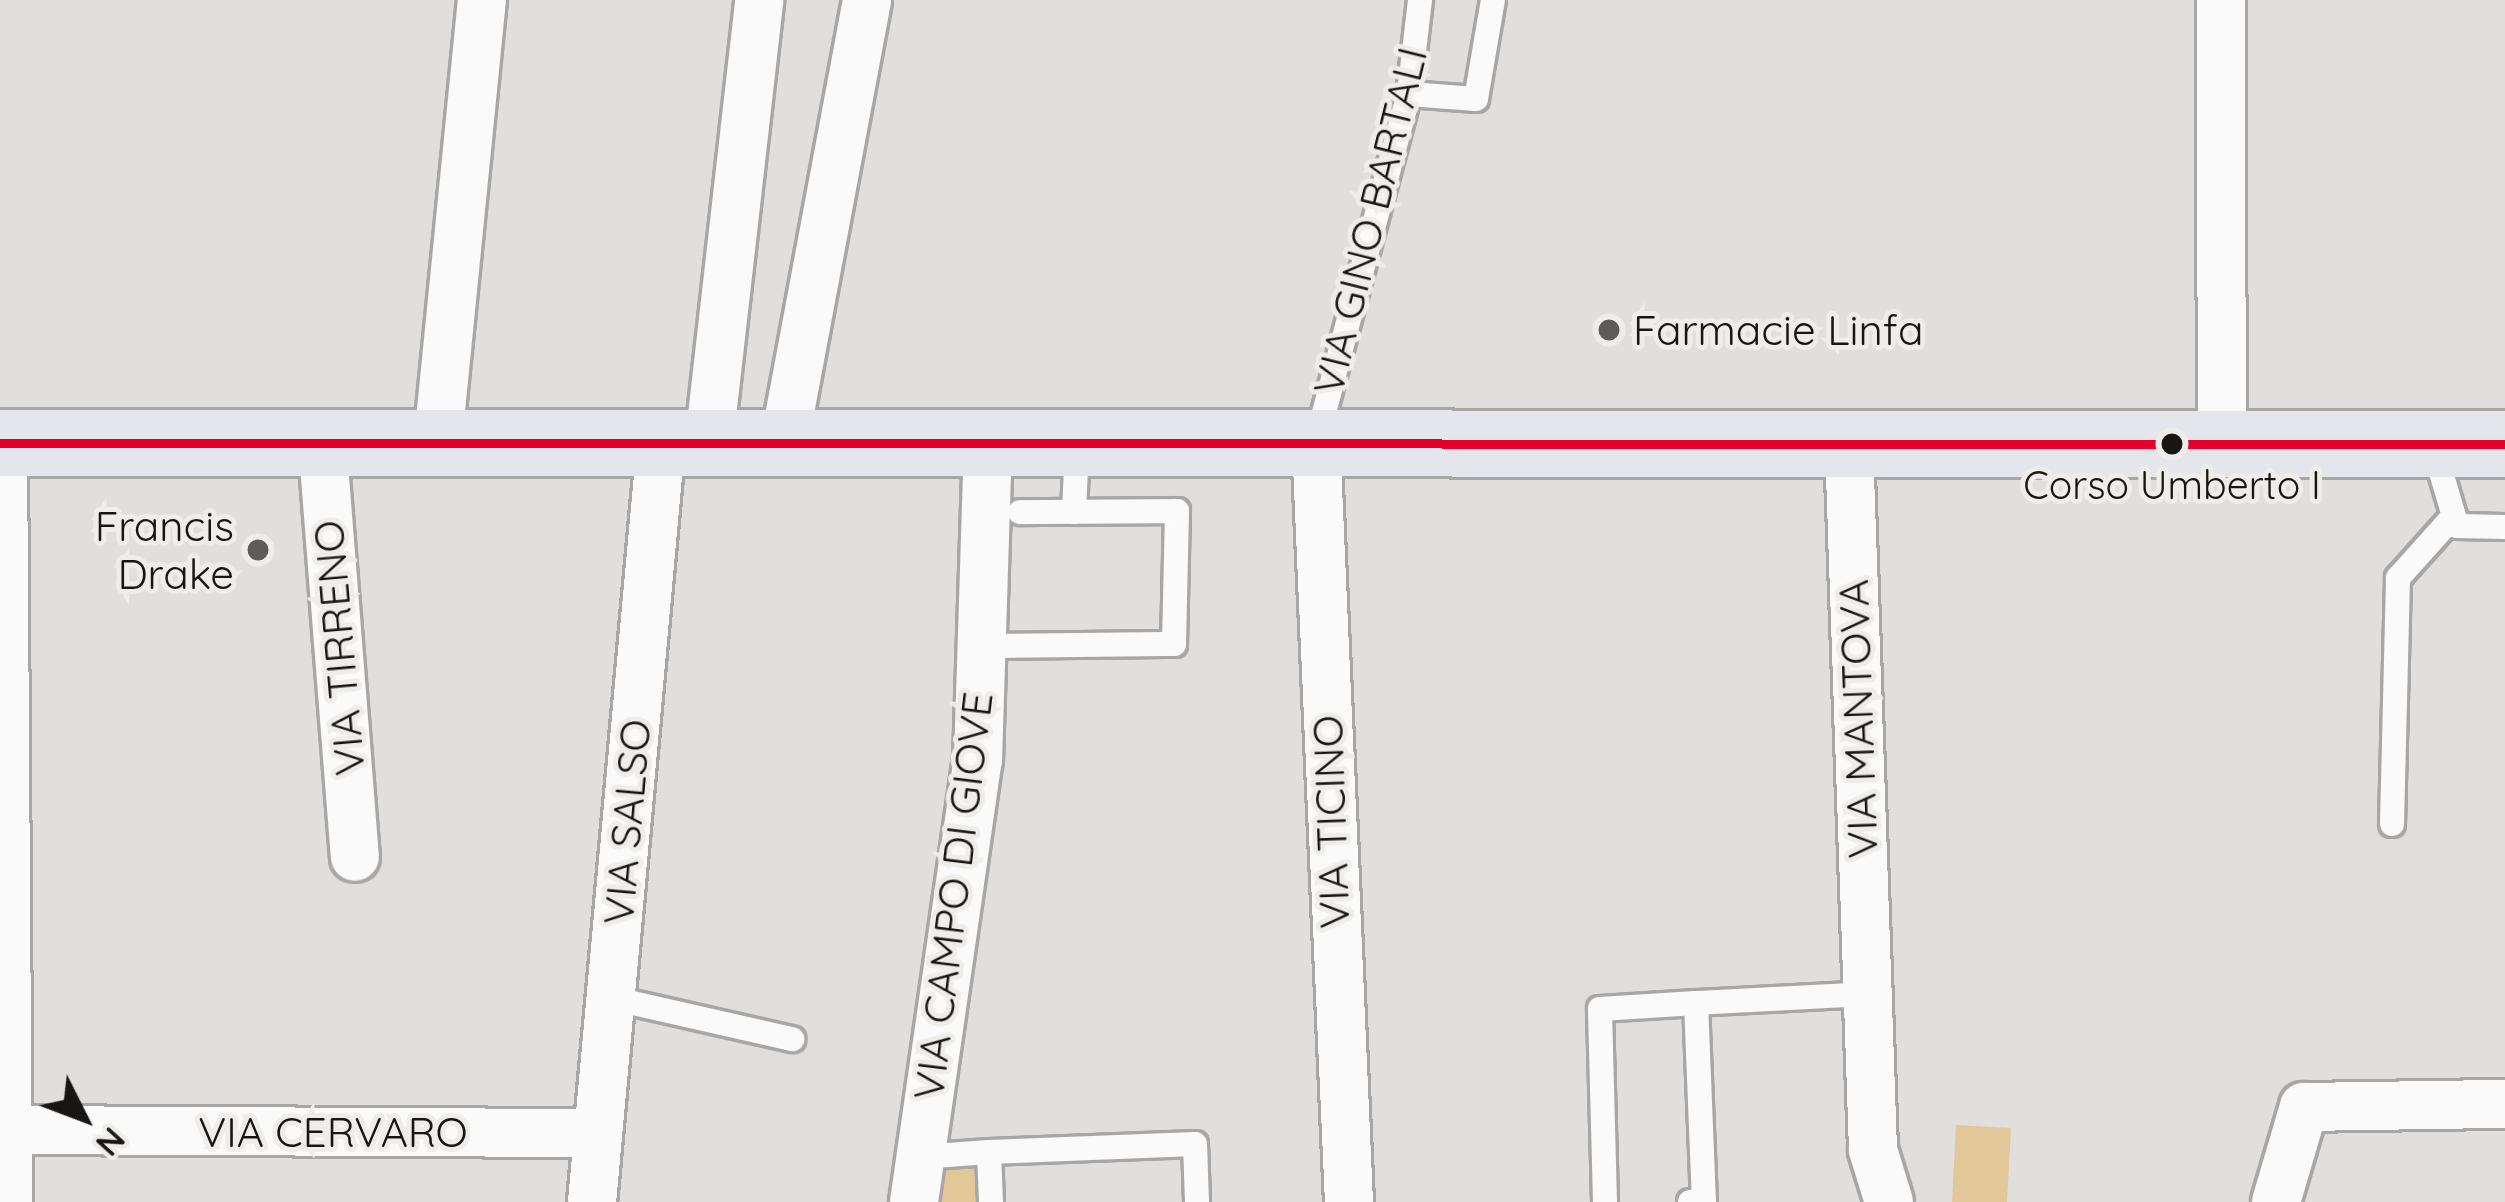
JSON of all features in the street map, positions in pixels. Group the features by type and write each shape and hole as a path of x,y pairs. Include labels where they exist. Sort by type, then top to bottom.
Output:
{"main road":[{"path":"2,443 322,439 988,445 1316,441 2505,444"}],"street":[{"path":"438,440 482,0"},
{"name":"VIA SALSO","path":"592,1202 610,998 685,442 759,0"},
{"path":"784,444 867,0"},
{"path":"2221,0 2222,441"},
{"name":"VIA TIRRENO","path":"322,439 355,857"},
{"name":"VIA TICINO","path":"1316,441 1348,1202"},
{"path":"2,443 8,1202"},
{"name":"VIA CAMPO DI GIOVE","path":"917,1180 978,760 988,445"},
{"name":"VIA MANTOVA","path":"1849,445 1873,1150 1889,1202"},
{"path":"2276,1202 2304,1107 2505,1104"},
{"name":"VIA CERVARO","path":"7,1130 586,1133"}],"lane":[{"name":"VIA GINO BARTALI","path":"1316,441 1408,94 1420,0"},
{"path":"1408,94 1476,99 1492,0"},
{"path":"2432,442 2452,519"},
{"path":"1074,512 1077,444"},
{"path":"982,646 1174,644 1177,511 1020,512"},
{"path":"2452,519 2505,527"},
{"path":"2392,824 2398,578 2452,519"},
{"path":"1605,1202 1600,1009 1868,994"},
{"path":"610,998 792,1039"},
{"path":"1690,1202 1704,1201 1696,1004"},
{"path":"917,1180 989,1152 1195,1144 1198,1202"},
{"path":"989,1152 991,1202"}],"shaded area":[{"path":"1956,1125 2011,1128 2007,1202 1952,1202"},
{"path":"978,1162 979,1202 930,1202 936,1164"}],"transit line":[{"path":"0,443 2505,444"}],"place":[{"name":"Farmacie Linfa","path":"1609,330"},
{"name":"Corso Umberto I","path":"2172,444"},
{"name":"Francis Drake","path":"258,550"}]}
